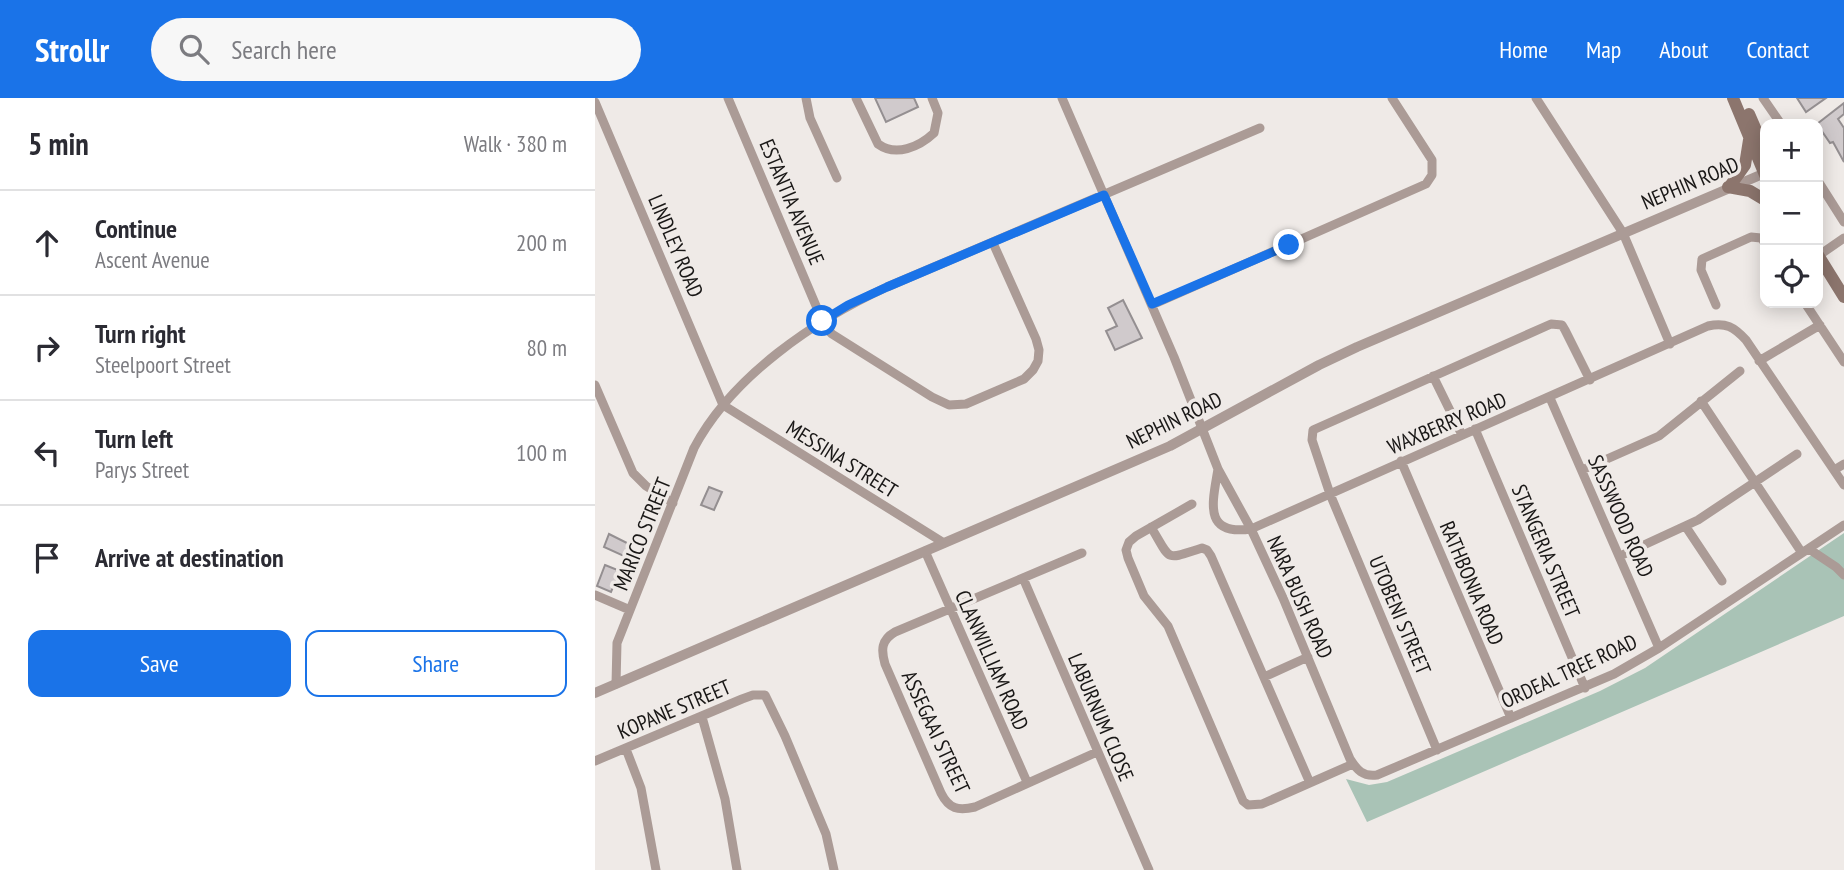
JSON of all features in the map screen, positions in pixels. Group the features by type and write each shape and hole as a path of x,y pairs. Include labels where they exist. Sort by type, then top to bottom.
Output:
{"main road":[{"path":"1733,98 1760,161"},
{"path":"1742,98 1760,140"},
{"path":"1748,131 1748,158 1729,187 1750,191 1760,197"},
{"path":"1823,264 1844,297"},
{"path":"1823,277 1844,310"}],"street":[{"name":"ESTANTIA AVENUE","path":"728,98 822,321"},
{"path":"806,98 810,118 837,178"},
{"path":"856,98 878,144 891,150 916,146 934,133 937,113 932,98"},
{"name":"NARA BUSH ROAD","path":"1062,98 1152,304 1218,469 1251,529 1353,764 1366,775"},
{"path":"1152,304 1421,187 1429,180 1433,165 1429,154 1392,98"},
{"path":"1536,98 1623,233 1670,344"},
{"path":"1763,98 1778,119"},
{"name":"LINDLEY ROAD","path":"596,100 723,405"},
{"name":"MARICO STREET","path":"616,684 617,643 705,427 723,405 781,350 848,305 1260,128"},
{"name":"NEPHIN ROAD","path":"595,693 1203,429 1338,356 1760,176"},
{"path":"1819,182 1844,222"},
{"path":"1716,305 1701,270 1702,259 1751,237 1760,238"},
{"path":"1823,253 1844,238"},
{"path":"822,321 832,334 949,405 966,404 1024,379 1036,365 1039,351 993,243"},
{"path":"1808,308 1844,362"},
{"path":"1462,435 1433,376 1557,324 1565,330 1590,380"},
{"name":"WAXBERRY ROAD","path":"1251,529 1401,461 1719,324 1727,324 1739,332 1759,361"},
{"path":"1820,325 1759,361 1844,485"},
{"path":"1582,470 1659,436 1740,370"},
{"name":"UTOBENI STREET","path":"1433,376 1313,430 1311,440 1330,494 1437,750"},
{"path":"595,385 633,473 646,486 673,503"},
{"name":"SASSWOOD ROAD","path":"1549,398 1659,648"},
{"path":"1701,401 1754,482 1806,551 1836,567 1844,575"},
{"name":"MESSINA STREET","path":"723,405 944,542"},
{"name":"STANGERIA STREET","path":"1475,429 1585,688"},
{"path":"1620,556 1686,527 1797,454"},
{"name":"RATHBONIA ROAD","path":"1401,461 1511,718"},
{"path":"1834,470 1844,464"},
{"path":"1218,469 1212,500 1217,520 1235,532 1251,529"},
{"path":"1192,504 1129,542 1126,550 1144,596 1168,626 1243,801 1248,805 1262,804 1353,764"},
{"name":"ORDEAL TREE ROAD","path":"1366,775 1377,775 1585,688 1659,648 1844,525"},
{"path":"1151,527 1171,556 1176,557 1202,548 1207,550 1310,783"},
{"path":"1686,527 1722,581"},
{"name":"CLANWILLIAM ROAD","path":"925,551 1027,782"},
{"path":"951,609 1082,553"},
{"name":"LABURNUM CLOSE","path":"1023,578 1149,870"},
{"path":"595,595 630,610"},
{"name":"ASSEGAAI STREET","path":"951,609 889,635 882,649 885,664 945,801 959,810 975,807 1027,782"},
{"path":"1264,677 1308,657"},
{"name":"KOPANE STREET","path":"595,761 753,695 765,695 786,736 826,834 834,870"},
{"path":"702,717 725,799 737,870"},
{"path":"626,749 641,788 656,870"},
{"path":"1027,782 1097,752"}],"green space":[{"path":"1844,533 1844,616 1367,822 1346,779 1369,785 1387,782 1600,691 1645,668"}],"building":[{"path":"875,98 914,98 918,107 886,122"},
{"path":"1797,98 1826,98 1806,112"},
{"path":"1844,103 1844,114 1838,119 1844,128 1844,162 1833,142 1830,143 1823,133 1823,119"},
{"path":"1123,300 1142,338 1115,350 1106,331 1117,326 1108,308"},
{"path":"709,487 722,492 714,510 701,505"},
{"path":"609,534 631,545 626,557 604,547"},
{"path":"605,565 620,571 611,592 597,586"}],"route":[{"path":"822,321 848,305 956,256 1104,195 1152,304 1289,245"}]}
